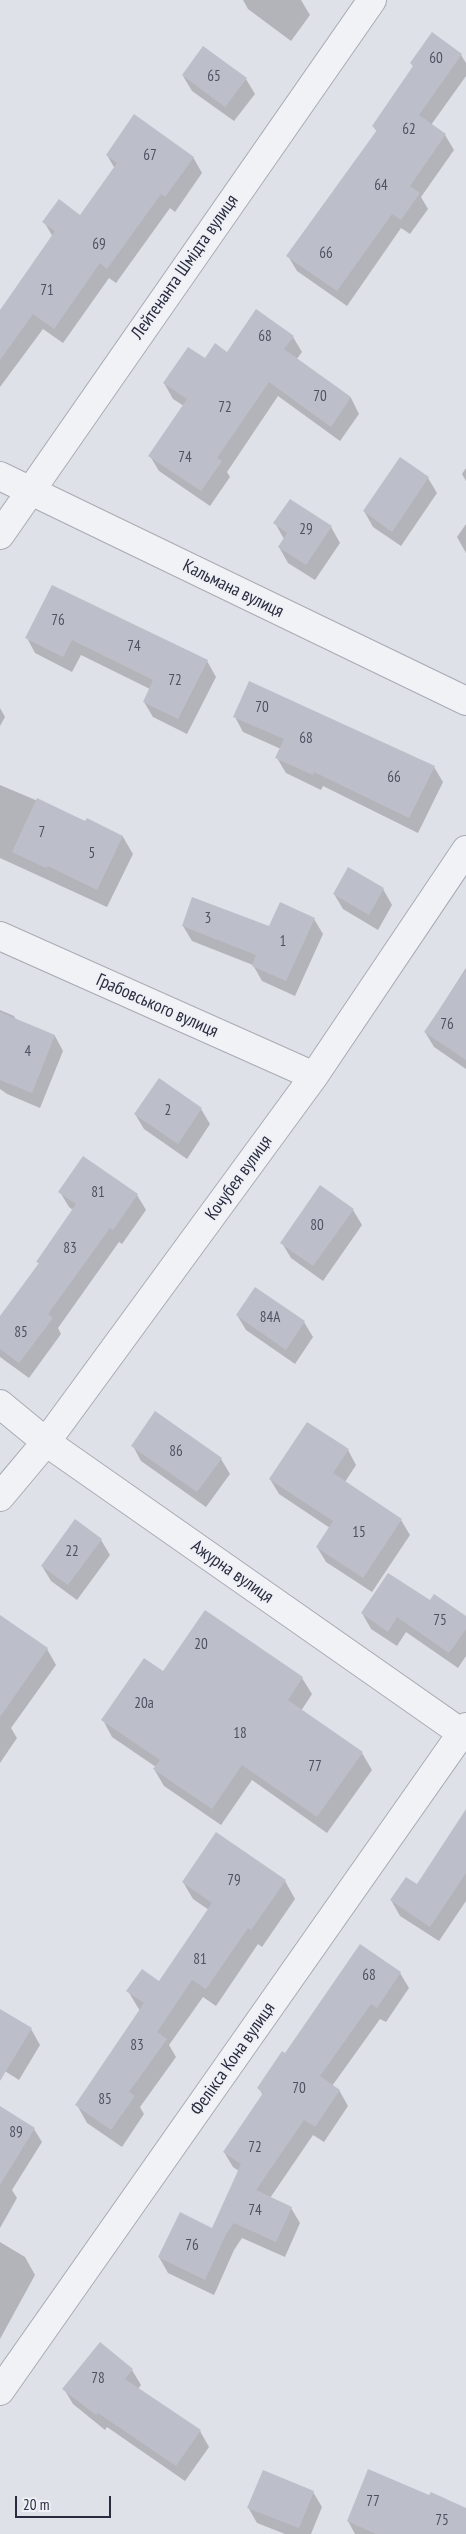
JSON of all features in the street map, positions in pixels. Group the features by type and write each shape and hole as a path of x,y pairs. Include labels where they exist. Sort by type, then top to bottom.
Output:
{"street":[{"name":"Лейтенанта Шмідта вулиця","path":"0,535 29,490 372,0"},
{"name":"Кальмана вулиця","path":"0,476 466,702"},
{"name":"Кочубея вулиця","path":"0,1497 46,1442 314,1076 466,850"},
{"name":"Грабовського вулиця","path":"0,936 314,1076"},
{"name":"Ажурна вулиця","path":"0,1404 46,1442 465,1732"},
{"name":"Фелікса Кона вулиця","path":"0,2391 465,1732"}],"building":[{"path":"432,32 462,54 419,115 446,134 410,186 420,193 401,220 392,214 337,291 286,256 377,130 372,126 413,66 410,63"},
{"path":"203,46 247,78 225,107 182,75"},
{"path":"134,114 194,157 165,197 161,194 107,269 100,263 54,329 33,314 0,360 0,310 55,231 42,222 59,199 80,215 117,163 106,155"},
{"path":"256,309 294,336 284,349 351,397 331,427 269,382 217,458 222,461 201,491 148,456 187,399 163,383 188,347 205,358 215,343 227,352"},
{"path":"400,457 429,477 392,532 363,511"},
{"path":"290,499 332,526 306,565 278,547 287,533 273,523"},
{"path":"52,585 208,660 178,719 143,702 153,680 72,640 63,657 25,638"},
{"path":"249,681 435,766 409,818 314,772 313,775 275,758 284,739 233,717"},
{"path":"37,798 85,821 87,818 123,836 97,890 48,866 46,868 12,852"},
{"path":"348,867 384,888 369,915 333,894"},
{"path":"192,897 269,926 280,902 315,918 286,981 252,966 256,955 182,926"},
{"path":"466,970 466,1060 424,1032"},
{"path":"0,1012 55,1035 32,1093 0,1080"},
{"path":"159,1078 202,1108 178,1144 134,1114"},
{"path":"83,1156 138,1194 113,1230 110,1228 48,1314 53,1318 19,1363 0,1349 0,1316 39,1263 36,1262 76,1204 58,1192"},
{"path":"320,1185 354,1209 313,1266 280,1243"},
{"path":"255,1287 305,1321 286,1350 236,1315"},
{"path":"155,1411 222,1458 197,1492 131,1446"},
{"path":"307,1422 349,1449 333,1473 402,1519 363,1578 316,1547 333,1521 269,1479"},
{"path":"75,1519 102,1539 68,1585 41,1566"},
{"path":"388,1573 430,1600 434,1594 466,1616 466,1629 449,1653 397,1617 388,1632 361,1613"},
{"path":"205,1610 303,1677 288,1700 363,1752 317,1817 242,1765 212,1809 153,1769 160,1760 101,1720 144,1658 163,1671"},
{"path":"0,1615 48,1648 0,1717"},
{"path":"466,1809 466,1873 430,1927 390,1900 406,1877 417,1884"},
{"path":"216,1832 286,1880 251,1930 248,1928 206,1989 192,1980 157,2032 167,2039 129,2092 135,2096 111,2130 75,2105 144,2003 126,1991 142,1969 159,1981 212,1903 182,1882"},
{"path":"360,1944 401,1972 377,2008 371,2004 320,2076 340,2090 315,2127 304,2120 256,2190 292,2207 276,2242 234,2223 226,2234 205,2280 158,2257 180,2212 212,2228 241,2164 223,2152 263,2093 257,2088 282,2051 285,2053"},
{"path":"0,2009 32,2028 0,2081"},
{"path":"0,2106 35,2128 0,2185"},
{"path":"100,2342 133,2369 125,2379 201,2430 176,2466 98,2413 96,2415 62,2389"},
{"path":"368,2469 429,2495 431,2492 466,2508 466,2534 376,2534 347,2521"},
{"path":"263,2470 314,2491 299,2528 247,2508"}]}
